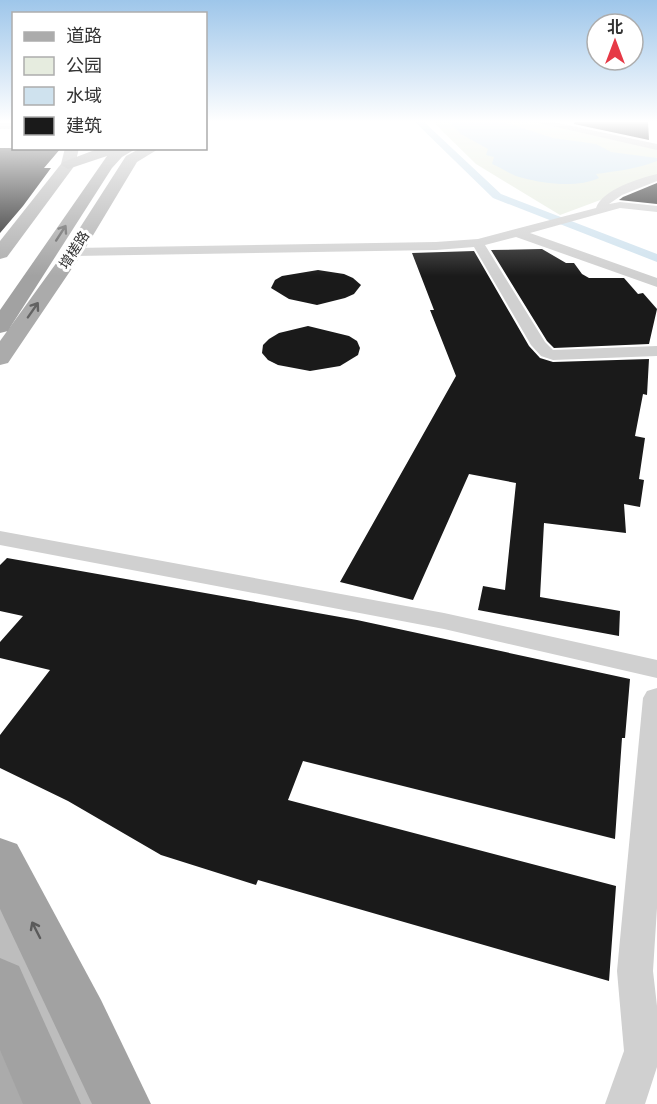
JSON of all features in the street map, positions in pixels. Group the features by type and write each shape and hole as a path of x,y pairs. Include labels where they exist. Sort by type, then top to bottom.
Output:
{"highway":[{"path":"60,203 82,173"},
{"name":"增槎路","path":"3,321 101,173"},
{"path":"0,859 82,1019 122,1104"},
{"path":"0,985 52,1104"}],"main road":[{"path":"0,253 59,173"},
{"name":"增槎路","path":"0,358 74,252 123,173"},
{"path":"0,928 89,1104"},
{"path":"0,1052 19,1104"}],"street":[{"path":"599,211 604,202 612,197 630,187 657,177"},
{"path":"74,252 478,243 620,206 657,209"},
{"path":"518,233 657,283"},
{"path":"478,243 539,345 547,353 568,355 657,351"},
{"path":"0,538 444,621 657,669"},
{"path":"625,1104 643,1051 635,971 657,698"}],"green space":[{"path":"490,173 657,173 657,179 560,215"}],"water":[{"path":"508,173 605,173 596,174 599,178 591,181 572,184 551,183"}],"building":[{"path":"0,173 48,173 23,206 0,233"},
{"path":"657,183 657,204 619,200 623,197"},
{"path":"542,249 566,263 574,263 582,274 589,278 624,278 638,294 643,293 657,309 649,344 554,348 547,341 491,250"},
{"path":"474,251 529,346 540,358 553,362 649,359 647,395 643,394 635,436 645,438 639,479 644,480 640,507 624,504 626,533 544,523 540,597 620,611 619,636 478,610 483,586 505,590 516,483 469,474 413,600 340,582 456,376 430,310 434,310 412,253"},
{"path":"318,270 344,274 361,285 354,294 317,305 289,299 271,288 275,280 282,276"},
{"path":"308,326 349,336 357,341 360,348 358,355 340,366 310,371 278,365 268,360 262,353 263,345 279,333"},
{"path":"7,558 357,620 630,679 625,738 622,738 615,839 303,761 288,800 616,886 609,981 258,880 256,885 161,855 68,801 0,768 0,735 50,670 0,658 0,642 23,616 0,611 0,565"}],"waterway":[{"path":"472,173 497,196 657,258"}]}
